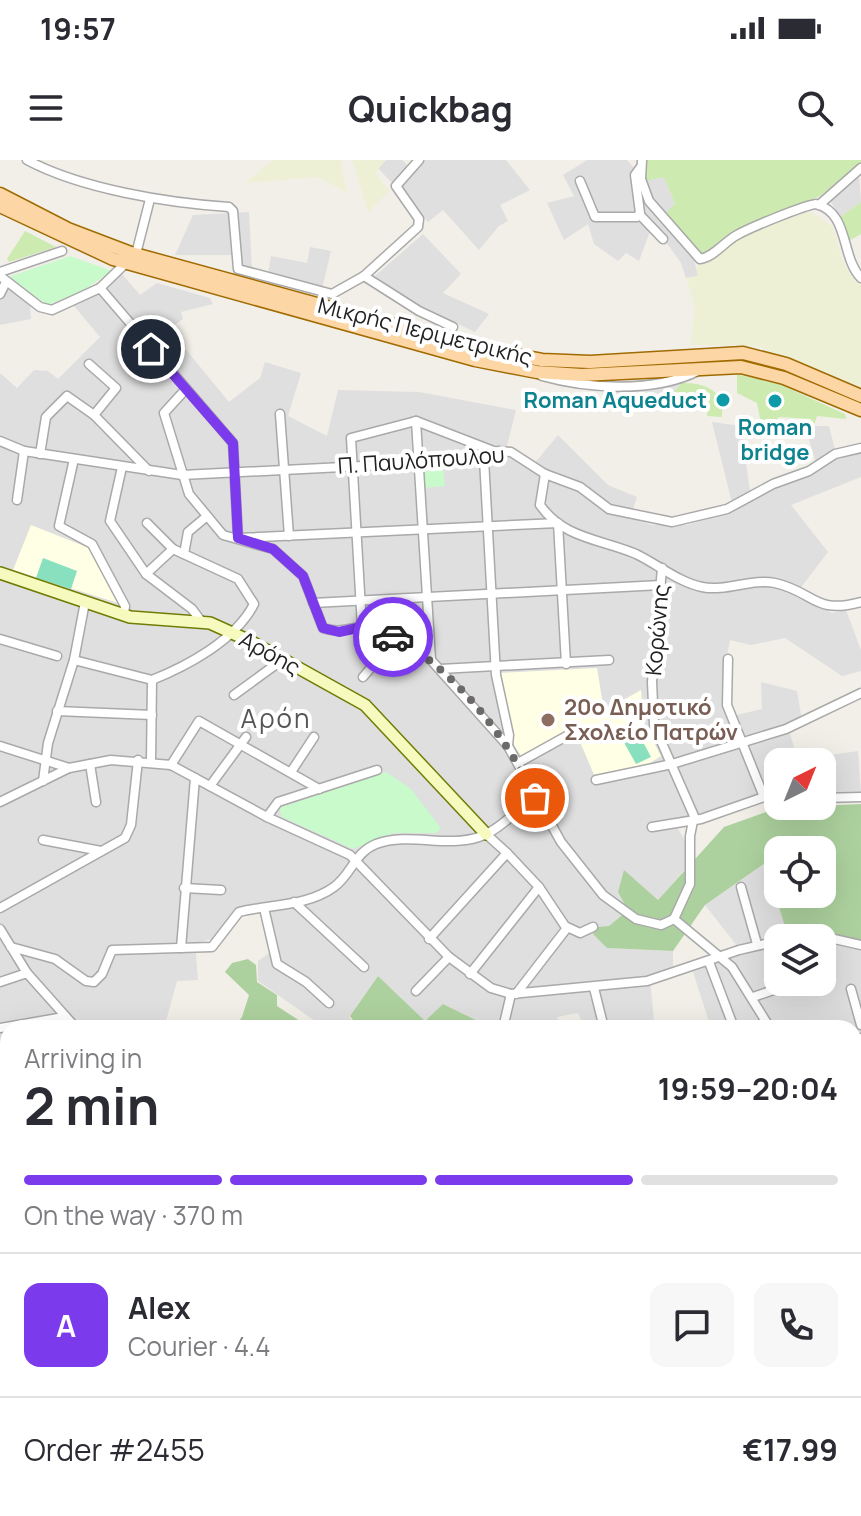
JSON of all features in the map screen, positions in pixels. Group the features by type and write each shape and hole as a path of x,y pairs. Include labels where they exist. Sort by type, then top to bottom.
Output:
{"main road":[{"name":"Μικρής Περιμετρικής","path":"0,194 131,257 438,350 523,370 605,375 734,367 762,371 861,410"},
{"name":"Μικρής Περιμετρικής","path":"0,206 72,243 509,354 603,362 743,353 786,364 861,396"}],"street":[{"path":"27,160 150,199 232,210 235,265 244,272 325,294 344,289 364,276 419,224 396,186 419,160"},
{"path":"641,164 649,201 701,260 737,235 803,206 819,205 861,168"},
{"path":"641,164 635,179 640,215 663,239"},
{"path":"580,181 595,217 640,215"},
{"path":"2,277 50,310 100,288 131,257 150,199"},
{"path":"819,205 838,221 851,264 861,278"},
{"path":"2,277 62,251"},
{"path":"364,276 419,311 453,327"},
{"path":"0,294 2,277"},
{"path":"100,288 233,443 238,538"},
{"path":"89,364 116,388 94,415"},
{"path":"185,390 164,413 178,449 189,494 206,517 223,535 278,552 307,580 323,628 339,632 362,627 388,634 431,660 508,746 561,842 603,895 636,919 661,925 674,919 730,965 766,1020"},
{"path":"40,454 46,417 64,398 74,398 149,471"},
{"path":"280,414 289,536"},
{"path":"414,421 431,660"},
{"path":"362,627 351,438 414,421 496,452"},
{"name":"Π. Παυλόπουλου","path":"0,441 40,454 182,475 484,459 496,452 514,454 545,474 578,485 609,509 649,520 680,521 727,509 773,484 809,471 835,454 861,448"},
{"path":"17,500 24,451"},
{"path":"74,459 59,526 92,544 125,606 124,615"},
{"path":"484,459 494,596 495,668 499,702 509,735 508,746"},
{"path":"122,467 110,521 146,574 192,609 201,621"},
{"path":"545,474 540,505 558,523 578,536 633,553 701,587 773,583 829,608 861,602"},
{"path":"184,554 188,532 206,517"},
{"path":"74,660 152,680 190,664 231,631 253,608 253,599 238,579 173,549 147,523"},
{"path":"238,538 558,523"},
{"path":"558,523 566,664"},
{"path":"146,574 173,549"},
{"name":"Κορώνης","path":"662,568 652,703 656,732 692,806 693,821 690,884 674,919"},
{"name":"Αρόης","path":"0,573 124,615 153,620 201,621 231,631 365,705 486,834"},
{"path":"313,603 661,585"},
{"path":"43,781 45,759 74,660 85,602"},
{"path":"363,677 381,656 388,634"},
{"path":"0,639 57,656"},
{"path":"652,827 693,821 764,797 740,743 726,700 728,659"},
{"path":"234,695 282,660"},
{"path":"440,669 609,660"},
{"path":"151,761 152,680"},
{"path":"596,780 672,764 794,727 861,693"},
{"path":"57,711 152,715"},
{"path":"171,765 199,721 319,789"},
{"path":"518,763 572,733"},
{"path":"210,786 246,737"},
{"path":"291,772 314,737"},
{"path":"0,746 69,768"},
{"path":"0,908 102,851 129,832 138,760"},
{"path":"0,802 69,768 138,760 171,765 267,817 355,859 449,957 491,988 514,994 647,981 764,943"},
{"path":"90,764 96,802"},
{"path":"267,817 278,802 377,770"},
{"path":"181,948 195,778"},
{"path":"836,798 861,797"},
{"path":"6,943 58,961 90,982 101,976 112,950 212,947 238,913 294,902 335,886 355,859 369,847 395,839 458,840 486,834 535,798"},
{"path":"486,834 539,887 567,928 580,933 593,927"},
{"path":"43,840 102,851"},
{"path":"429,939 507,853"},
{"path":"470,974 539,887"},
{"path":"741,887 757,944"},
{"path":"184,888 221,890"},
{"path":"294,902 364,967"},
{"path":"264,908 272,954 277,964 306,982 329,1003"},
{"path":"506,1020 514,994 567,928"},
{"path":"0,929 27,973 67,1020"},
{"path":"836,939 861,945"},
{"path":"416,991 449,957"},
{"path":"709,962 731,1020"},
{"path":"0,982 27,973"},
{"path":"594,988 602,1020"},
{"path":"851,989 860,1020"},
{"path":"753,997 764,993"},
{"path":"47,1020 64,1017"}],"shaded area":[{"path":"273,160 344,160 341,163 347,193 319,177 245,183"},
{"path":"352,160 386,160 375,173 390,191 368,212"},
{"path":"386,160 402,160 414,171 424,160 506,160 530,190 500,205 508,221 499,226 479,250 443,210 428,222 378,168"},
{"path":"587,160 627,160 634,168 631,184 664,176 675,204 662,219 694,260 698,276 686,278 681,263 656,228 650,231 639,261 626,253 618,261 594,244 588,224 564,240 547,203 574,196 563,175"},
{"path":"859,174 861,202 840,217 829,199"},
{"path":"806,209 833,227 842,259 851,276 861,284 861,387 757,346 690,345 695,307 686,278 698,276 696,267 739,239"},
{"path":"249,212 252,269 241,266 237,255 175,255 193,215"},
{"path":"423,234 461,274 443,293 489,314 475,332 416,304 375,276"},
{"path":"310,247 331,251 322,289 268,274 271,256 307,263"},
{"path":"122,274 140,295 157,283 210,298 213,304 181,312 183,319 169,329 229,402 260,378 265,362 301,373 288,416 327,436 338,390 419,392 516,410 505,454 529,470 558,435 608,485 637,497 630,518 652,525 687,525 734,511 712,422 741,426 751,499 818,470 805,426 829,426 837,457 861,451 861,477 791,505 828,552 796,594 832,613 846,610 861,650 861,671 842,676 785,638 751,645 730,640 726,660 728,717 762,709 761,682 797,691 802,720 788,726 794,748 764,748 764,799 674,822 687,844 687,867 658,900 624,871 628,910 609,926 607,948 673,951 673,970 650,977 654,1020 581,1020 578,1013 557,1017 558,1020 476,1020 443,1004 424,1020 378,976 349,1017 351,1020 314,1020 258,981 258,961 272,951 263,905 236,908 218,938 195,943 198,980 177,981 166,1020 0,1020 0,373 17,388 34,370 48,371 58,379 100,337 74,306 92,297"},
{"path":"0,283 30,306 31,319 0,325"},
{"path":"681,383 671,396 682,403 680,410 645,408 603,398 602,392"},
{"path":"31,525 89,548 118,603 13,570"},
{"path":"597,668 604,711 641,690 644,723 661,756 644,767 595,777 574,728 522,757 513,744 499,673"},
{"path":"858,751 861,792 836,794 836,754"},
{"path":"764,864 764,908 779,908 785,924 764,924 764,996 836,996 836,942 861,950 861,1020 708,1020 693,972 741,951 705,905"}],"green space":[{"path":"647,160 861,160 861,163 820,196 735,232 703,257 665,214 675,204 664,177 645,181"},
{"path":"861,202 861,234 847,242 840,217"},
{"path":"25,231 56,247 9,262 7,259"},
{"path":"70,256 112,271 84,290 48,305 11,280 11,276"},
{"path":"737,374 779,384 845,414 846,419 817,416 814,425 810,419 779,417 774,424 761,423 757,403 737,393"},
{"path":"681,383 700,385 714,391 723,400 719,401 719,406 726,406 722,407 722,417 707,416 708,406 674,399 671,395"},
{"path":"443,465 445,486 424,488 423,467"},
{"path":"43,558 77,571 71,589 36,578"},
{"path":"636,729 651,757 636,764 621,737"},
{"path":"386,772 411,789 441,828 436,833 394,833 353,849 282,817 279,808"},
{"path":"861,804 861,942 836,936 836,924 784,924 779,908 836,908 836,836 764,836 764,864 705,905 673,951 607,948 593,934 598,927 609,926 628,910 618,892 624,870 658,900 724,827 764,813 764,820 836,820 836,805"},
{"path":"248,959 256,965 257,982 277,995 277,1006 298,1020 240,1020 249,995 225,972 232,963"},
{"path":"378,976 424,1020 353,1020 350,1016"},
{"path":"443,1004 476,1020 426,1020"}],"way so far":[{"path":"393,637 431,660 449,678 508,746 535,798"}],"place":[{"name":"Roman Aqueduct","path":"723,400"},
{"name":"Roman bridge","path":"775,401"},
{"name":"20ο Δημοτικό Σχολείο Πατρών","path":"548,720"}],"district":[{"name":"Αρόη","path":"276,718"}],"route":[{"path":"151,349 233,443 238,538 278,552 307,580 321,626 325,630 339,632 362,627 393,637"}]}
